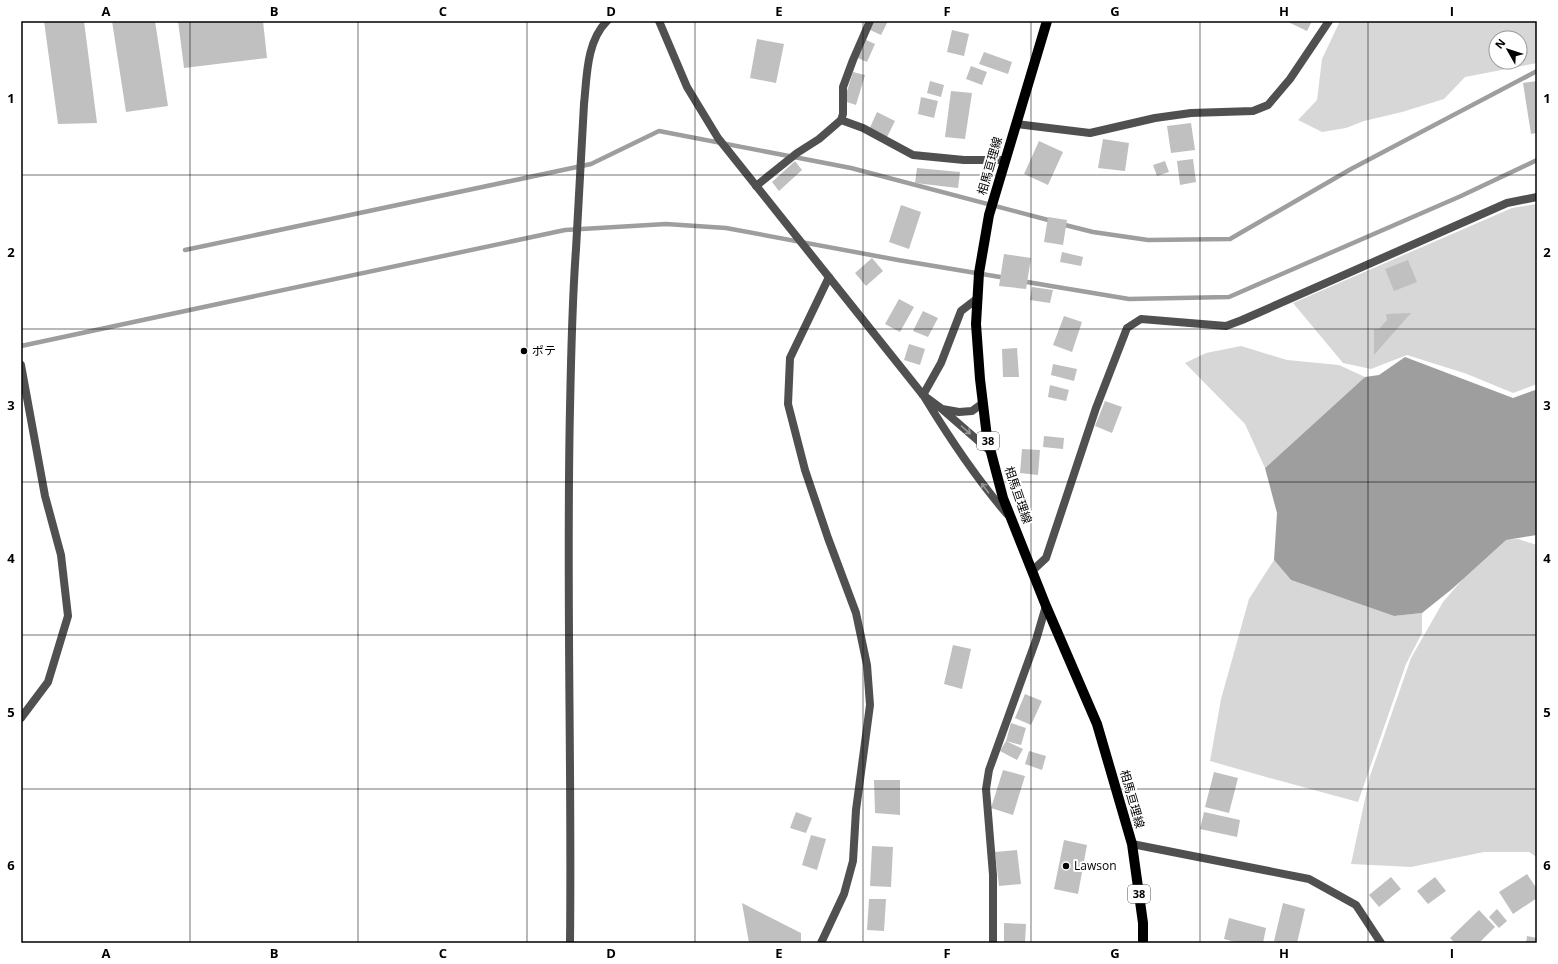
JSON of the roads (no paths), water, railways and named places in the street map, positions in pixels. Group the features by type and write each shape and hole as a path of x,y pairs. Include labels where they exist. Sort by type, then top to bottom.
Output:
{"main road":[{"name":"相馬亘理線","path":"1047,21 989,215 979,273 976,324 986,437 1010,518 1097,724 1132,844 1142,923 1143,943"}],"street":[{"path":"570,943 571,851 568,484 572,300 584,104 588,64 594,42 607,21"},
{"path":"659,21 687,87 718,138 923,395 986,490 1010,518"},
{"path":"756,186 796,153 819,139 841,120 843,114 843,87 870,21"},
{"path":"1016,124 1090,133 1155,118 1191,113 1253,111 1268,105 1290,79 1329,21"},
{"path":"841,120 863,128 913,155 964,160 1006,160"},
{"path":"1032,571 1046,558 1096,408 1127,328 1141,319 1226,326 1507,202 1537,197"},
{"path":"821,943 844,894 853,861 856,810 870,705 867,665 856,613 805,470 788,404 790,358 829,277"},
{"path":"923,395 941,364 961,311 978,298"},
{"path":"21,718 48,682 68,616 61,555 45,496 22,365"},
{"path":"923,395 942,409 990,451"},
{"path":"942,409 959,412 972,411 983,403"},
{"path":"993,943 993,875 986,789 989,770 1036,640 1046,606"},
{"path":"1132,844 1309,879 1356,905 1381,943"}],"waterway":[{"path":"1061,224 1093,232 1148,240 1230,239 1351,169 1537,71"},
{"path":"185,250 591,164 659,131 851,168 1052,221"},
{"path":"1021,281 1129,299 1229,297 1461,196 1537,160"},
{"path":"21,346 565,230 666,224 726,228 898,260 1006,278"}],"place":[{"name":"ポテ","path":"524,351"},
{"name":"Lawson","path":"1066,866"}]}
